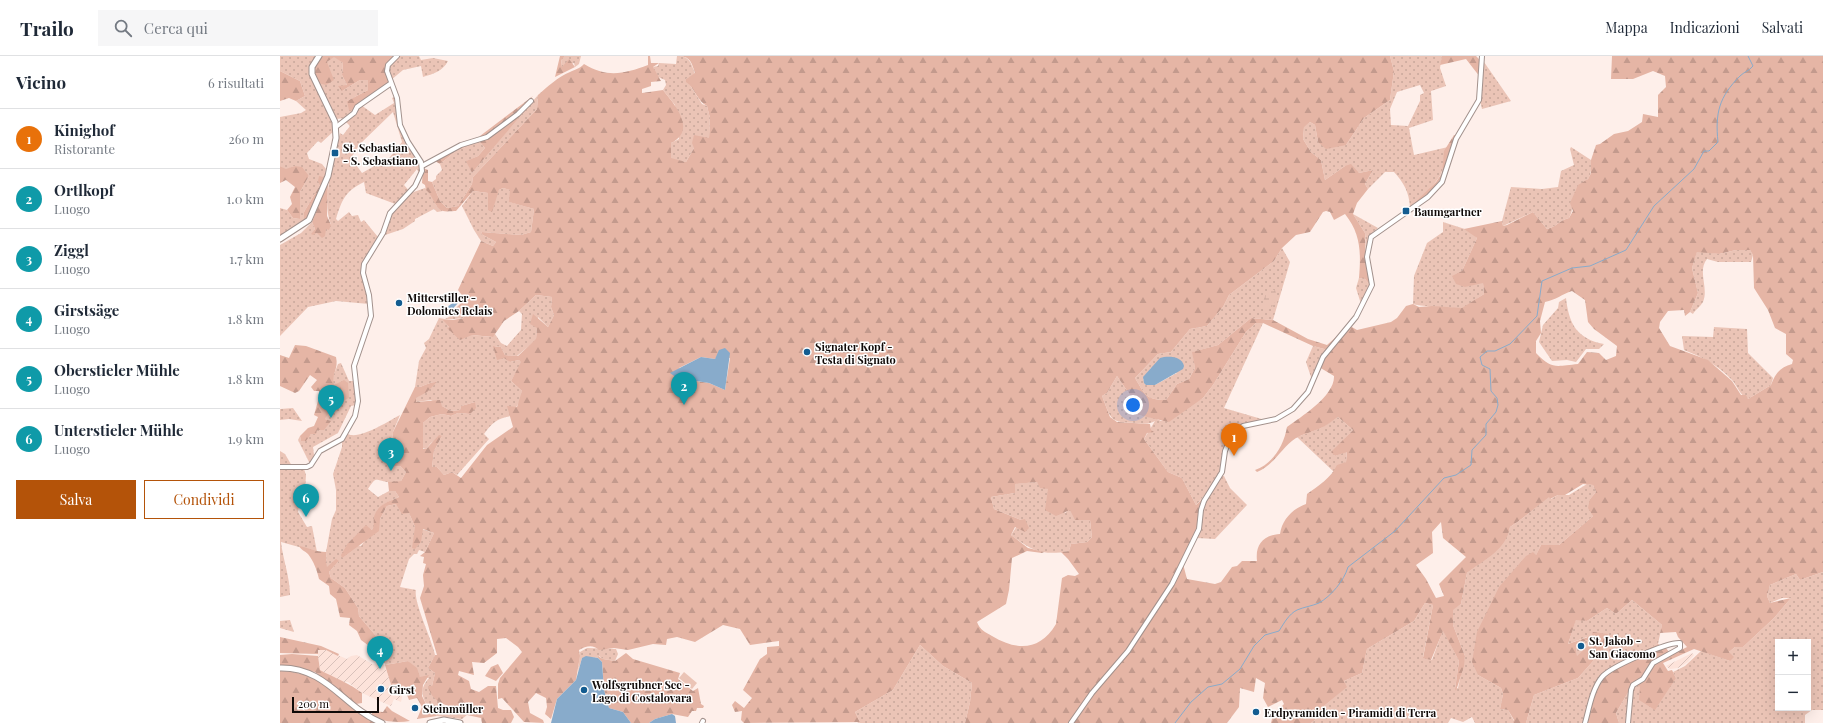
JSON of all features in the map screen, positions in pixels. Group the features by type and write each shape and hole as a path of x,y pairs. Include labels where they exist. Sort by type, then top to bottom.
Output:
{"main road":[{"path":"280,239 305,224 312,214 328,176 336,138 336,127 312,74 312,67 319,56"},
{"path":"280,668 304,671 318,677 357,708 374,720 382,723"},
{"path":"430,723 444,720 460,723"}],"street":[{"path":"280,468 307,467 311,465 320,451 340,441 347,433 355,416 358,401 354,366 371,316 369,295 363,273 364,264 383,233 390,213 418,182 422,166 400,125 398,98 390,84 387,71 388,65 397,56"},
{"path":"1071,723 1092,693 1128,651 1172,584 1199,529 1201,510 1204,501 1222,472 1225,450 1231,436 1243,426 1276,419 1293,409 1302,400 1322,357 1356,317 1368,296 1372,285 1367,257 1371,237 1428,197 1442,182 1456,139 1479,100 1482,56"},
{"path":"336,127 354,113 357,107 390,84"},
{"path":"422,166 461,145 487,137 518,114 531,100"},
{"path":"1584,723 1594,694 1602,677 1635,657 1680,643 1680,648 1653,663 1643,679 1633,685 1631,690 1628,723"}],"shaded area":[{"path":"317,650 326,650 347,659 351,656 357,655 372,664 385,665 392,688 403,692 401,702 394,699 391,706 362,693 348,682 340,682 320,670"},
{"path":"1692,653 1694,655 1688,662 1678,668 1670,669 1666,666"}],"green space":[{"path":"280,56 317,56 310,67 333,120 334,131 321,143 318,141 307,153 309,159 322,164 326,169 320,185 304,212 306,220 280,236 280,208 287,210 293,218 300,219 300,192 309,176 294,166 286,170 280,166 280,117 301,113 306,110 296,101 305,96 300,81 280,71"},
{"path":"322,56 395,56 388,63 386,68 389,83 354,111 349,110 347,101 368,90 368,80 360,80 342,91 338,86 347,85 342,75 343,63 334,57 327,62 334,80 326,85 318,83 315,75 315,66"},
{"path":"334,56 343,63 342,75 347,85 342,91 360,80 368,80 368,90 347,101 354,111 346,118 336,119 318,83 327,62"},
{"path":"399,56 419,56 421,60 433,58 448,61 441,70 430,75 423,77 421,66 403,70 391,80 389,66"},
{"path":"560,56 565,56 561,60 562,67 569,59 575,67 555,77"},
{"path":"565,56 581,56 579,64 575,67 574,63 562,67 561,59"},
{"path":"648,56 650,56 651,63 659,63 653,67 661,81 651,82 651,86 642,89 642,93 663,90 678,110 683,124 682,131 679,138 671,143 671,158 686,162 694,148 692,143 694,135 709,138 710,118 707,106 701,101 686,82 686,79 695,73 692,64 689,59 680,56 1390,56 1394,71 1390,100 1364,118 1346,145 1326,149 1318,142 1315,125 1310,122 1304,127 1303,139 1311,152 1321,160 1325,180 1345,166 1351,164 1359,173 1373,170 1365,184 1368,189 1357,203 1353,214 1365,233 1366,263 1370,285 1365,279 1359,278 1359,244 1350,221 1345,214 1334,220 1330,212 1323,212 1310,232 1296,235 1282,248 1274,261 1229,295 1223,307 1207,326 1190,329 1171,352 1158,354 1135,378 1146,395 1154,399 1166,400 1177,384 1189,379 1195,368 1192,352 1218,345 1251,318 1273,320 1308,339 1327,345 1345,329 1328,350 1313,346 1263,323 1256,323 1246,332 1213,385 1203,398 1169,422 1138,415 1134,401 1117,376 1107,393 1102,396 1110,417 1117,422 1150,424 1151,430 1154,432 1147,433 1144,439 1168,472 1182,478 1196,505 1207,494 1197,527 1184,558 1169,587 1132,643 1071,723 965,723 970,702 972,683 943,666 920,645 893,690 855,712 860,722 744,723 741,720 742,711 735,712 732,705 735,701 744,708 752,698 743,690 760,659 767,654 767,647 779,646 779,641 750,645 740,629 723,625 695,642 677,637 667,639 666,645 653,644 628,650 614,648 599,650 589,646 584,647 579,650 580,656 576,680 557,699 551,719 545,714 547,707 546,698 536,693 528,702 530,713 543,720 544,723 524,722 502,698 498,699 498,684 500,678 522,652 506,638 497,639 497,653 484,663 472,662 474,675 459,671 458,675 469,681 471,689 479,692 488,686 496,686 498,708 503,710 511,710 514,717 511,723 482,723 481,718 467,715 465,710 447,705 437,700 433,697 428,686 432,686 435,673 428,668 435,655 437,655 420,598 424,586 423,575 426,564 423,563 424,557 420,556 425,552 434,533 423,529 421,542 415,549 412,548 415,527 409,513 402,514 396,504 387,506 380,519 379,531 342,558 341,555 348,543 366,525 372,530 374,525 374,517 378,509 391,500 399,497 395,491 389,491 388,482 401,481 406,472 400,466 391,467 393,432 415,387 431,382 437,382 427,392 416,398 416,402 440,400 442,406 451,411 460,410 461,406 475,402 476,408 470,414 458,413 451,416 442,414 430,417 423,423 423,449 426,449 439,435 442,436 434,451 432,467 437,467 444,475 452,472 461,478 487,445 513,427 507,406 517,407 522,391 511,381 521,362 519,360 510,362 504,358 497,360 493,346 501,347 505,355 518,356 536,339 537,328 530,324 533,314 548,327 554,315 551,307 552,297 536,295 519,311 504,321 493,337 472,335 460,340 447,328 449,327 443,320 464,318 455,309 462,302 461,294 458,290 481,241 493,246 496,242 481,234 482,232 521,235 531,232 534,209 509,202 510,190 503,188 499,190 492,212 488,210 488,193 473,191 456,211 443,211 438,207 431,195 426,190 425,185 422,183 423,168 428,170 428,181 432,182 440,201 447,208 458,206 472,184 473,177 537,109 538,95 553,82 584,64 608,73 631,71 648,65","holes":["717,356 730,358 725,390 709,383 677,378 679,368 701,357 715,359","1037,482 1040,488 1048,489 1045,510 1056,516 1070,510 1075,520 1090,520 1092,537 1087,542 1071,544 1069,551 1061,552 1079,574 1075,576 1068,575 1062,578 1056,624 1050,633 1035,644 1019,646 1001,641 981,629 977,622 1006,604 1012,558 1027,551 1044,552 1028,548 1011,535 1015,527 1025,532 1029,528 1025,519 1021,520 994,509 991,497 1015,493 1015,484"]},
{"path":"677,56 685,57 691,63 695,74 686,79 702,104 707,106 710,118 709,138 694,148 686,162 671,159 671,143 679,139 675,105 663,90 666,85 665,80 656,76 653,67 658,66 659,63 676,64"},
{"path":"1390,56 1442,56 1440,68 1446,86 1431,91 1433,120 1409,128 1414,155 1448,147 1445,153 1441,174 1438,179 1431,188 1410,207 1405,188 1401,180 1394,172 1385,172 1368,189 1365,184 1373,170 1359,173 1345,166 1325,180 1321,160 1311,152 1303,139 1304,126 1310,122 1315,125 1318,142 1346,145 1364,118 1390,100 1394,71","holes":["1420,85 1424,93 1420,95 1420,101 1408,126 1391,125 1390,109 1397,92"]},
{"path":"1442,56 1476,56 1481,61 1480,77 1466,59 1440,65"},
{"path":"1612,56 1823,56 1823,572 1800,580 1796,574 1770,585 1767,596 1770,603 1791,598 1774,618 1743,647 1735,647 1729,652 1734,657 1730,661 1694,649 1663,663 1668,671 1672,670 1676,678 1655,710 1639,700 1640,687 1635,685 1654,664 1687,647 1678,637 1676,632 1660,633 1662,625 1632,600 1616,614 1607,608 1587,621 1576,620 1568,644 1588,637 1588,640 1576,644 1577,656 1591,643 1591,636 1593,632 1608,634 1602,651 1578,678 1534,695 1526,723 1513,723 1514,720 1508,710 1500,709 1503,694 1501,688 1478,675 1472,662 1477,632 1499,587 1526,556 1533,552 1536,555 1541,545 1559,545 1593,516 1588,508 1590,499 1596,492 1593,485 1583,484 1565,495 1558,495 1550,499 1549,497 1510,527 1508,535 1499,548 1467,573 1461,604 1453,610 1453,625 1465,656 1464,666 1456,691 1459,661 1443,631 1431,660 1423,658 1433,605 1425,603 1414,621 1367,649 1362,673 1344,681 1347,687 1324,706 1315,720 1311,723 1271,723 1273,715 1284,704 1282,700 1268,707 1263,698 1265,683 1256,678 1254,692 1240,688 1239,707 1227,723 1072,723 1162,603 1183,564 1187,579 1215,584 1221,582 1232,567 1237,566 1242,561 1257,561 1259,545 1265,538 1280,534 1283,524 1288,516 1296,509 1306,504 1307,494 1328,478 1337,465 1346,462 1347,452 1335,456 1331,452 1353,430 1338,417 1322,428 1296,438 1263,469 1257,472 1255,470 1267,463 1277,453 1286,434 1287,427 1308,412 1329,391 1333,384 1334,376 1319,367 1350,326 1357,330 1391,322 1397,318 1406,306 1413,304 1419,307 1432,306 1462,308 1484,294 1483,283 1465,287 1456,284 1452,276 1462,271 1477,238 1464,229 1502,221 1503,226 1533,212 1547,229 1569,218 1573,211 1570,203 1578,185 1588,179 1591,173 1591,160 1596,145 1600,144 1614,134 1628,131 1642,122 1643,114 1658,117 1658,95 1666,87 1665,76 1653,71 1633,79 1611,79","holes":["1736,250 1750,250 1753,255 1754,288 1768,310 1775,328 1786,334 1786,354 1793,360 1792,364 1784,367 1778,372 1771,385 1748,399 1746,395 1741,395 1732,381 1708,360 1670,346 1659,328 1660,322 1668,311 1684,310 1685,316 1690,312 1698,293 1692,268 1697,252 1719,254","1572,291 1585,300 1588,322 1594,329 1617,346 1616,356 1606,360 1599,353 1587,352 1578,364 1555,366 1546,362 1536,353 1536,341 1541,333 1540,321 1545,302","1441,522 1443,538 1466,557 1439,584 1444,596 1436,598 1426,579 1416,565 1433,553 1432,532"]},
{"path":"1484,62 1511,101 1482,109 1480,100"},
{"path":"280,71 300,81 305,96 296,101 289,98 280,101"},
{"path":"538,95 537,109 473,177 472,184 458,206 447,208 440,201 432,182 442,170 440,164 456,151 479,141 485,148 478,156 467,161 472,173"},
{"path":"396,96 397,115 421,169 419,173 417,169 404,185 411,193 425,188 433,195 436,205 443,211 437,212 434,209 415,219 415,221 403,229 382,236 392,212 398,205 366,193 364,182 352,189 342,201 336,219 338,221 349,212 352,216 358,215 361,222 364,220 378,237 362,264 361,272 369,304 336,301 308,307 280,336 280,245 301,233 312,222 315,229 312,234 317,233 331,225 327,204 328,192 340,133 343,135 350,126 346,122 361,105 375,115 394,103 392,98","holes":["393,112 402,142 390,157 362,173 351,158 359,145"]},
{"path":"533,96 518,113 485,137 480,136"},
{"path":"529,104 530,105 472,173 466,161 478,156 485,148 479,141 456,151 440,164 435,161 462,146 488,138"},
{"path":"1454,135 1458,135 1442,176 1431,191 1413,207 1412,205 1436,182 1442,173 1444,151"},
{"path":"1571,147 1591,160 1591,167 1588,179 1576,190 1572,211 1569,218 1547,229 1533,212 1503,226 1502,221 1511,187 1542,189 1558,187 1561,171 1574,165 1570,149"},
{"path":"280,166 286,169 294,166 302,167 309,176 300,192 300,219 293,218 287,210 292,204 290,197 295,187 286,180 280,183"},
{"path":"326,169 323,184 306,220 304,218 304,212 320,185 318,181 319,176 323,177"},
{"path":"328,182 327,216 331,225 329,230 326,229 325,236 322,238 317,233 313,235 311,234 315,229 312,222"},
{"path":"503,188 511,190 510,202 534,209 531,232 521,235 482,232 481,234 496,242 493,246 481,241 462,206 473,191 488,193 488,210 499,190"},
{"path":"1353,214 1378,228 1371,234 1366,248 1365,233"},
{"path":"1443,222 1468,230 1477,238 1462,271 1483,283 1484,294 1463,308 1422,306 1413,304 1414,276 1427,243 1443,232"},
{"path":"1282,248 1290,262 1273,320 1251,318 1218,345 1193,352 1195,368 1189,379 1177,384 1166,400 1154,399 1146,395 1135,378 1158,354 1171,352 1190,329 1207,326 1223,307 1229,295 1274,261","holes":["1151,368 1177,373 1155,385 1143,380"]},
{"path":"1736,250 1750,250 1753,255 1751,262 1718,262 1707,259 1703,269 1705,291 1703,302 1693,314 1690,312 1698,293 1692,268 1697,251 1719,254"},
{"path":"1359,278 1365,279 1370,285 1361,304 1356,288"},
{"path":"1269,290 1275,290 1277,297 1272,307 1268,309 1264,308 1263,302 1266,293"},
{"path":"536,295 552,297 551,307 554,315 548,327 538,317 536,340 517,356 505,355 501,347 494,346 510,362 519,360 522,362 511,381 522,391 521,399 511,416 495,422 484,434 489,439 457,475 452,472 444,475 437,467 432,467 434,451 442,436 431,443 426,449 422,448 423,423 430,417 442,414 451,416 458,413 470,414 475,402 461,406 460,410 451,411 431,400 416,402 416,398 437,382 431,382 415,387 419,361 426,348 424,343 429,339 439,318 445,319 459,312 464,318 444,320 449,327 448,328 472,335 492,337 495,334 501,343 507,346 521,330 522,314 519,311"},
{"path":"1566,298 1569,315 1576,329 1587,338 1604,344 1599,349 1586,349 1576,362 1567,360 1552,361 1539,342 1543,325 1558,308 1559,302"},
{"path":"1256,323 1263,323 1224,408 1265,420 1253,422 1231,435 1215,481 1196,505 1182,478 1168,472 1144,439 1155,421 1146,424 1116,421 1110,415 1102,396 1107,393 1117,376 1134,401 1138,415 1155,418 1161,421 1203,398 1213,385 1246,332"},
{"path":"1714,327 1747,329 1748,353 1773,378 1771,385 1748,399 1743,395 1732,380 1721,370 1684,350 1682,336 1713,337"},
{"path":"295,345 306,346 336,357 337,365 333,378 334,385 344,380 348,383 349,398 338,403 333,401 327,406 330,410 325,419 331,421 324,430 317,430 316,434 311,434 306,441 301,441 300,436 308,428 314,426 318,417 314,415 320,394 319,391 314,391 311,387 317,380 310,375 299,391 295,393 280,386 280,355 289,358"},
{"path":"1313,346 1328,350 1320,357 1312,380 1306,362"},
{"path":"341,363 349,381 354,381 356,405 351,406 338,433 313,447 314,455 310,464 298,440 300,436 301,441 330,421 325,419 327,406 333,401 332,379 338,364"},
{"path":"293,408 302,421 289,419 280,420 280,409"},
{"path":"400,415 393,432 391,467 400,466 406,472 401,481 387,482 376,480 368,489 378,497 389,491 395,491 399,497 381,507 372,530 366,526 348,543 361,546 380,519 387,506 396,504 409,513 415,527 434,533 425,552 419,550 417,554 414,554 409,559 400,587 416,590 417,603 435,655 428,668 435,673 432,686 442,705 465,710 467,715 462,719 437,716 435,713 430,712 422,691 429,678 420,677 408,661 385,665 386,657 376,636 359,616 358,608 345,588 331,578 329,572 339,561 327,568 326,552 332,519 336,510 336,490 333,474 342,447 342,441 348,434 353,435 366,432"},
{"path":"1338,417 1353,430 1332,452 1335,456 1347,451 1346,462 1334,472 1297,437 1321,428"},
{"path":"280,451 285,454 292,466 280,466"},
{"path":"280,469 304,469 306,475 305,490 301,493 298,512 307,527 312,526 317,552 281,542 290,595 280,597"},
{"path":"1221,476 1224,476 1230,488 1247,505 1215,539 1197,538 1200,529 1202,508"},
{"path":"1037,482 1048,489 1065,513 1070,509 1090,520 1092,537 1087,542 1071,544 1069,551 1052,553 1038,551 1025,545 1011,535 1021,520 994,509 991,497 1015,493 1014,484"},
{"path":"1587,484 1593,485 1596,492 1590,499 1593,516 1559,545 1541,545 1478,675 1501,688 1503,694 1500,709 1508,710 1514,721 1513,723 1475,723 1472,717 1463,722 1451,718 1448,723 1311,723 1315,720 1324,706 1346,687 1344,681 1362,673 1367,649 1414,621 1425,603 1433,605 1423,657 1432,660 1443,630 1459,661 1455,689 1458,688 1465,656 1453,625 1453,609 1461,604 1467,573 1499,546 1504,540 1510,527 1549,496 1551,499 1558,495 1569,495"},
{"path":"299,546 326,552 327,567 336,559 339,561 329,572 331,578 345,588 358,608 359,616 376,636 386,657 385,663 382,662 380,654 361,640 357,631 349,625 350,618 340,617 336,599 330,594 329,586 319,579 312,560"},
{"path":"1823,572 1823,710 1811,711 1811,639 1775,639 1775,711 1811,711 1805,715 1805,723 1619,723 1616,713 1633,684 1640,687 1676,678 1673,672 1685,666 1701,651 1730,661 1729,652 1735,647 1743,647 1774,618 1791,598 1782,598 1770,603 1767,596 1770,585 1796,574 1800,580"},
{"path":"1632,600 1662,625 1658,644 1619,663 1601,676 1593,693 1583,723 1526,723 1534,695 1578,678 1602,651 1591,636 1591,643 1577,657 1576,643 1588,640 1587,637 1568,644 1576,619 1587,621 1607,608 1616,614"},
{"path":"290,620 294,632 280,628 280,621"},
{"path":"280,637 321,646 339,654 338,656 326,650 318,650 318,654 280,653"},
{"path":"1658,644 1666,648 1669,652 1662,656 1642,678 1633,684 1616,713 1619,723 1586,723 1595,693 1604,678 1602,675 1635,654"},
{"path":"920,645 943,666 972,683 970,702 965,723 857,723 860,722 855,712 893,690"},
{"path":"587,648 616,649 618,654 615,661 603,659 599,656 598,658 582,658 578,672 580,652"},
{"path":"626,653 633,659 680,673 678,679 693,691 698,688 701,704 704,706 703,708 697,708 696,711 692,711 688,717 672,714 655,719 649,723 631,723 623,712 609,708 604,690 602,662 598,656 603,659 615,661"},
{"path":"292,654 318,656 320,670 357,689 362,693 362,703 356,704 315,672 280,666 280,655"},
{"path":"408,661 417,668 420,677 429,675 423,685 422,696 430,712 435,713 437,716 417,719 422,707 417,698 409,700 403,685 400,691 392,688 385,665"},
{"path":"498,664 503,673 496,681 485,676 491,667"},
{"path":"280,671 301,674 322,682 361,714 376,723 280,723"},
{"path":"684,672 697,683 692,689 679,678"},
{"path":"387,706 392,711 410,721 391,722 372,716 372,711 383,712"}],"water":[{"path":"460,298 458,303 447,315 444,315 444,309"},
{"path":"725,348 730,353 725,390 709,383 677,378 670,373 701,357 715,359 719,350"},
{"path":"1164,357 1179,359 1183,363 1183,369 1155,385 1146,385 1143,377 1160,358"},
{"name":"Wolfsgrubner See - Lago di Costalovara","path":"586,656 598,658 602,662 604,690 609,708 623,712 631,723 551,723 557,699 576,680 582,658"},
{"name":"Wolfsgrubner See - Lago di Costalovara","path":"672,714 675,716 676,723 649,723 655,719"}],"waterway":[{"path":"1175,723 1191,702 1208,687 1222,684 1240,669 1254,646 1265,635 1279,631 1294,612 1319,603 1328,596 1340,583 1348,567 1395,531 1444,478 1456,475 1471,465 1472,450 1486,435 1486,424 1496,412 1498,405 1497,398 1491,391 1490,369 1482,365 1480,357 1487,351 1495,351 1510,344 1537,316 1542,281 1572,268 1590,266 1626,250 1654,206 1694,169 1704,151 1709,151 1718,142 1717,122 1720,106 1727,91 1753,66 1748,56"}],"place":[{"name":"St. Sebastian - S. Sebastiano","path":"335,153"},
{"name":"Baumgartner","path":"1406,211"},
{"name":"Mitterstiller - Dolomites Relais","path":"399,303"},
{"name":"Signater Kopf - Testa di Signato","path":"807,352"},
{"name":"Ortlkopf","path":"684,405"},
{"name":"Oberstieler Mühle","path":"331,418"},
{"name":"Kinighof","path":"1234,456"},
{"name":"Ziggl","path":"391,471"},
{"name":"Unterstieler Mühle","path":"306,517"},
{"name":"St. Jakob - San Giacomo","path":"1581,646"},
{"name":"Girstsäge","path":"380,669"},
{"name":"Girst","path":"381,689"},
{"name":"Wolfsgrubner See - Lago di Costalovara","path":"584,690"},
{"name":"Steinmüller","path":"415,708"},
{"name":"Erdpyramiden - Piramidi di Terra","path":"1256,712"}]}
